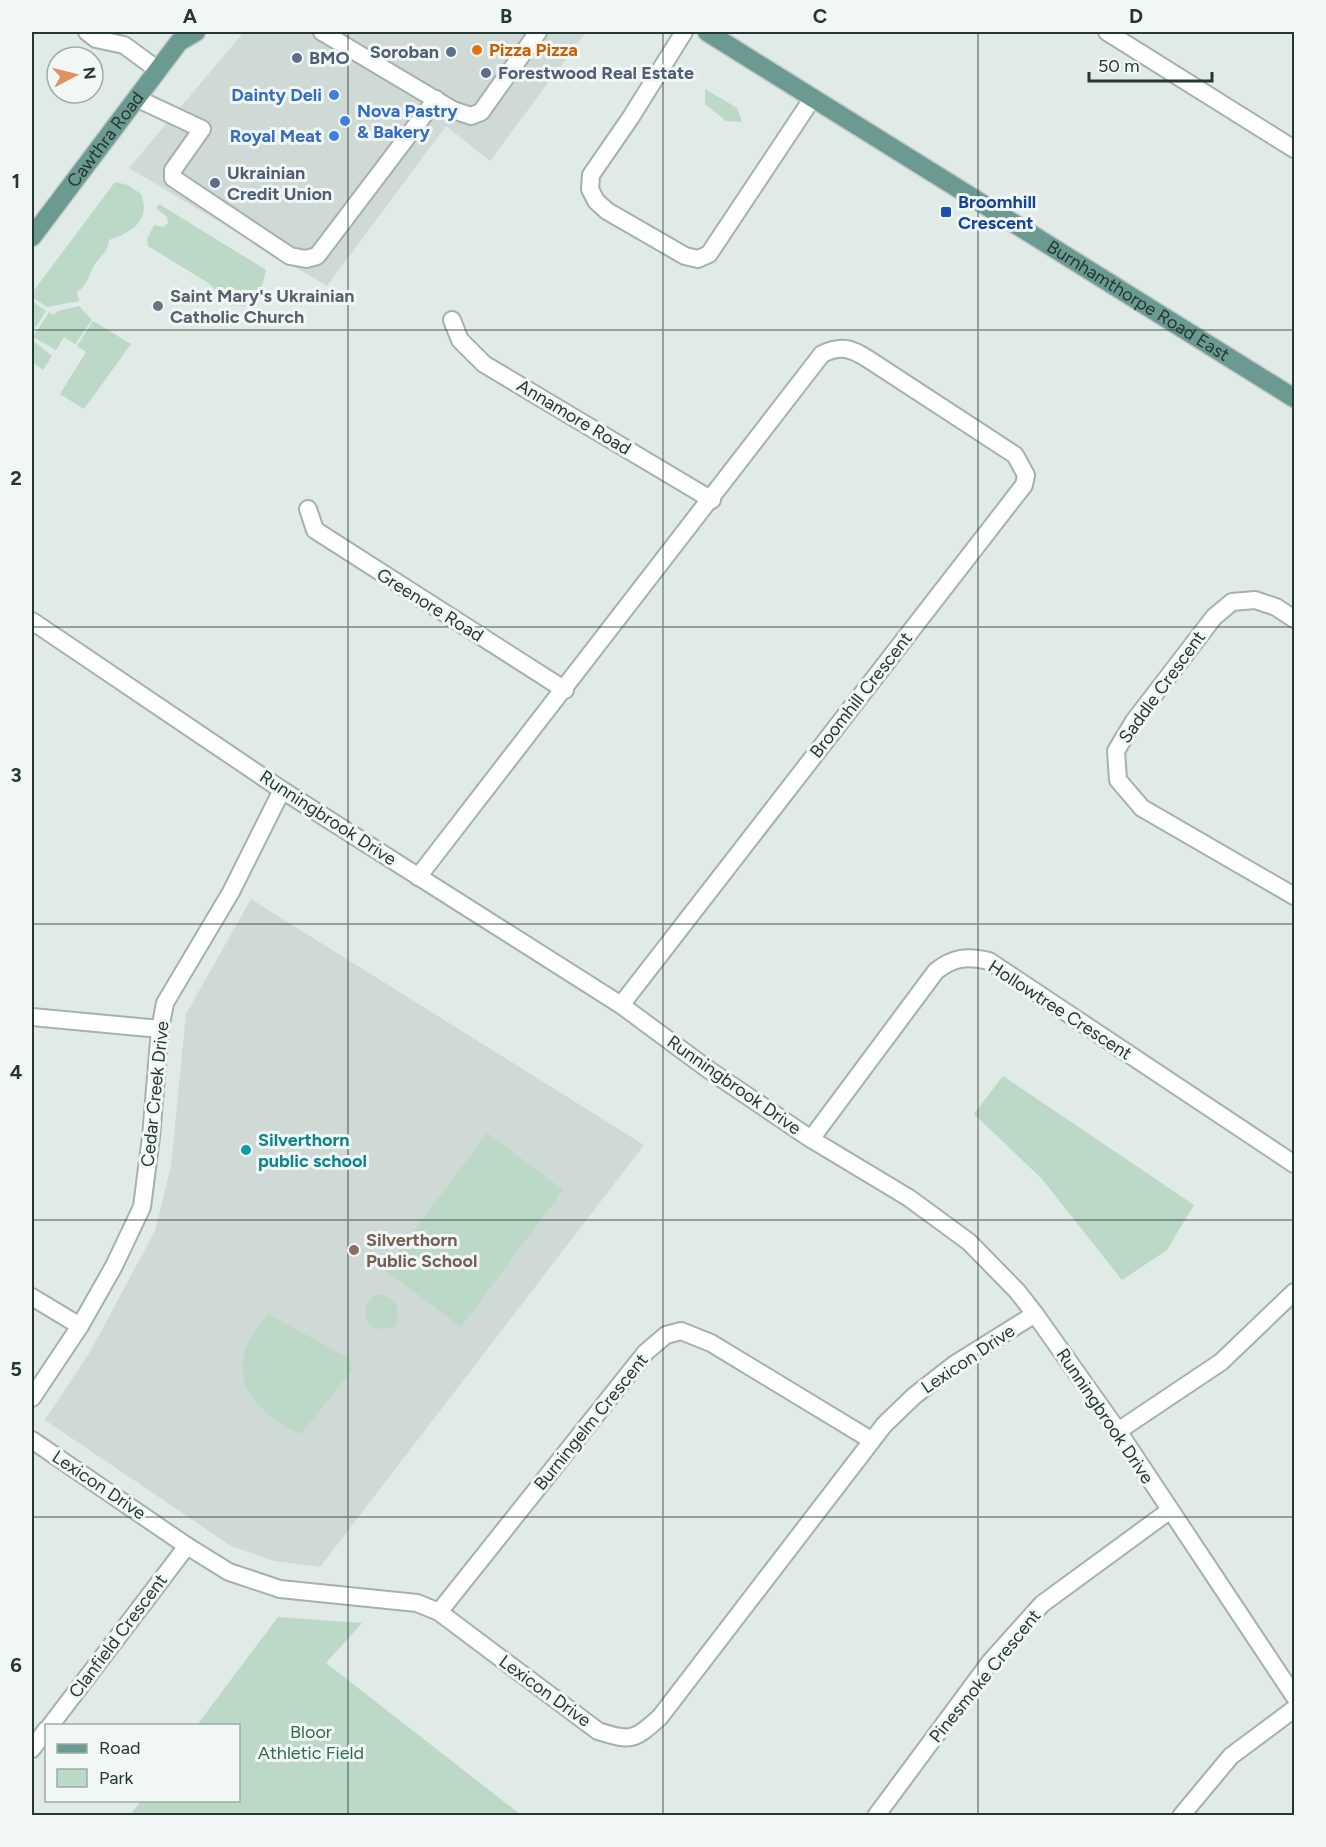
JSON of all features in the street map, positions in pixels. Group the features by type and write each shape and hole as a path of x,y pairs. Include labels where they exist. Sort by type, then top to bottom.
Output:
{"main road":[{"name":"Cawthra Road","path":"32,237 138,99 180,37 196,32"},
{"name":"Burnhamthorpe Road East","path":"707,32 1294,398"}],"street":[{"path":"87,32 96,39 124,45 158,70"},
{"path":"322,32 453,110 471,116 481,112 538,32"},
{"path":"684,32 631,117 591,175 590,189 596,201 607,211 685,256 698,259 709,254 812,99"},
{"path":"1107,32 1294,149"},
{"path":"138,99 202,129 173,170 173,178 290,256 306,259 317,256 436,99"},
{"name":"Annamore Road","path":"452,320 460,340 484,364 712,500"},
{"name":"Broomhill Crescent","path":"418,877 712,500 822,354 842,348 860,354 1015,455 1026,475 1024,485 621,1005"},
{"name":"Greenore Road","path":"308,509 315,530 565,690"},
{"name":"Saddle Crescent","path":"1294,619 1276,607 1255,600 1232,602 1214,617 1134,721 1116,751 1118,780 1142,808 1294,896"},
{"name":"Runningbrook Drive","path":"32,621 282,790 621,1005 710,1070 811,1138 909,1198 969,1242 1017,1291 1035,1314 1118,1431 1294,1696"},
{"name":"Cedar Creek Drive","path":"32,1398 80,1326 114,1266 142,1207 151,1137 160,1029 165,1003 231,892 282,790"},
{"name":"Hollowtree Crescent","path":"811,1138 936,971 950,960 970,957 989,961 1294,1164"},
{"path":"32,1017 160,1029"},
{"path":"1118,1431 1221,1362 1260,1328 1294,1292"},
{"path":"32,1297 80,1326"},
{"name":"Lexicon Drive","path":"32,1440 229,1572 280,1589 417,1603 440,1612 598,1731 620,1738 638,1737 660,1717 871,1440 914,1396 947,1370 1035,1314"},
{"name":"Burningelm Crescent","path":"440,1612 646,1352 666,1335 681,1331 711,1343 871,1440"},
{"name":"Pinesmoke Crescent","path":"876,1815 990,1662 1042,1604 1169,1511"},
{"name":"Clanfield Crescent","path":"51,1724 187,1546"},
{"path":"1181,1815 1231,1756 1294,1708"},
{"path":"32,1749 45,1731"}],"shaded area":[{"path":"244,32 586,32 490,161 446,126 327,286 129,168"},
{"name":"Silverthorn Public School","path":"251,899 644,1145 320,1567 274,1561 231,1546 45,1420 90,1352 155,1231 171,1166 186,1014"}],"green space":[{"path":"705,89 737,108 742,122 726,121 705,104"},
{"path":"115,182 128,185 141,194 144,211 142,218 126,233 109,240 106,250 95,264 86,283 77,292 79,301 47,307 32,297 32,293"},
{"path":"159,204 266,270 262,286 247,306 228,305 210,284 148,246 147,239 154,225 163,227 168,223 167,217 156,208"},
{"path":"32,301 46,311 32,333"},
{"path":"79,306 92,320 75,344 64,337 56,350 33,337 49,312 53,315 58,311"},
{"path":"93,321 131,344 84,409 60,394 86,352 77,346"},
{"path":"32,340 52,356 43,370 32,362"},
{"path":"1003,1076 1194,1205 1167,1250 1122,1280 1042,1179 974,1114"},
{"path":"487,1133 563,1190 461,1327 385,1270"},
{"path":"377,1294 389,1298 396,1305 398,1315 395,1327 376,1329 366,1320 366,1305"},
{"path":"268,1314 350,1359 352,1370 301,1434 275,1419 254,1400 243,1375 243,1361 247,1345"},
{"name":"Bloor Athletic Field","path":"278,1617 362,1623 326,1663 521,1815 130,1815 140,1802 240,1802 240,1724 198,1724"}],"place":[{"name":"Pizza Pizza","path":"477,50"},
{"name":"Soroban","path":"451,52"},
{"name":"BMO","path":"297,58"},
{"name":"Forestwood Real Estate","path":"486,73"},
{"name":"Dainty Deli","path":"334,95"},
{"name":"Nova Pastry & Bakery","path":"345,121"},
{"name":"Royal Meat","path":"334,136"},
{"name":"Ukrainian Credit Union","path":"215,183"},
{"name":"Broomhill Crescent","path":"946,212"},
{"name":"Saint Mary's Ukrainian Catholic Church","path":"158,306"},
{"name":"Silverthorn public school","path":"246,1150"},
{"name":"Silverthorn Public School","path":"354,1250"}]}
